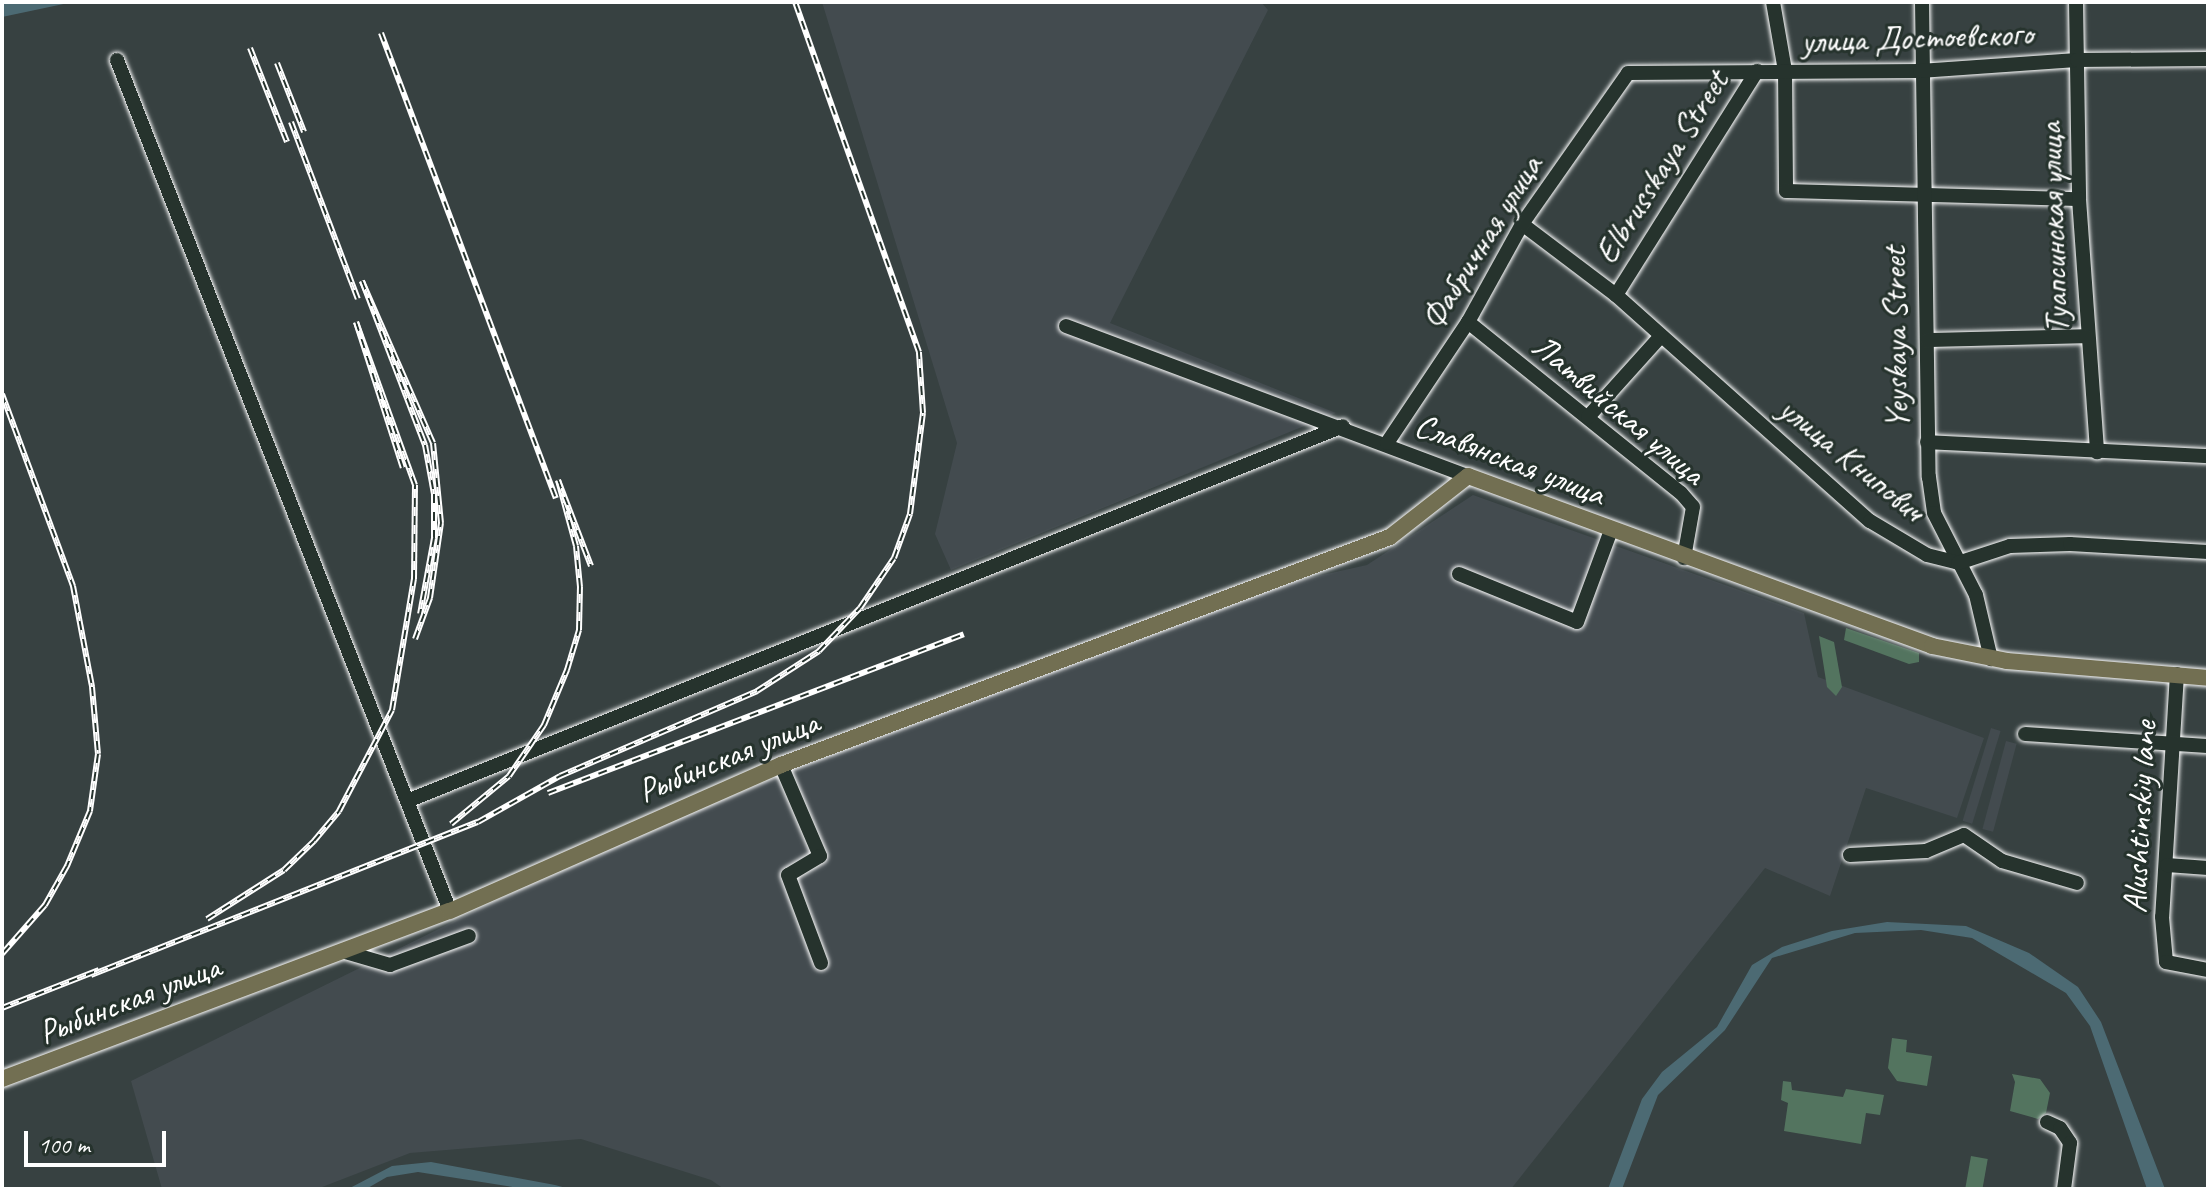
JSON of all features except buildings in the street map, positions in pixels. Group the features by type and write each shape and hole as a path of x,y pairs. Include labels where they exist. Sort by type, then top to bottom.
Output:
{"main road":[{"name":"Славянская улица","path":"1468,476 1684,558 1932,646 1991,659"},
{"name":"Рыбинская улица","path":"2,1079 450,911 781,765 1390,537 1468,476"},
{"path":"1991,659 2208,678"}],"street":[{"path":"1773,2 1785,71 1786,191 2079,199"},
{"name":"Yeyskaya Street","path":"1922,2 1920,71 1927,442 1934,513 1985,619 1991,659"},
{"name":"Туапсинская улица","path":"2076,2 2079,199 2086,336 2097,452"},
{"name":"улица Достоевского","path":"1628,73 1920,71 2077,60 2208,59"},
{"path":"117,60 450,911"},
{"name":"Elbrusskaya Street","path":"1616,295 1757,71"},
{"name":"Фабричная улица","path":"1387,443 1468,322 1522,224 1628,73"},
{"name":"улица Книпович","path":"1522,224 1616,295 1870,521 1927,555 1958,563"},
{"name":"Латвийская улица","path":"1468,322 1588,417 1693,507 1684,558"},
{"name":"Славянская улица","path":"1066,326 1343,426 1468,476"},
{"path":"1588,417 1661,336"},
{"path":"1927,340 2086,336"},
{"path":"407,801 1343,426"},
{"path":"1927,442 2208,456"},
{"path":"1459,574 1577,622 1611,530"},
{"path":"1958,563 2026,544 2208,552"},
{"name":"Alushtinskiy lane","path":"2177,674 2162,917 2166,962 2208,970"},
{"path":"2025,734 2208,746"},
{"path":"781,765 820,856 788,875 821,963"},
{"path":"1850,855 1926,851 1964,835 2002,861 2077,883"},
{"path":"2167,865 2208,868"},
{"path":"342,951 390,965 469,936"},
{"path":"2047,1122 2060,1128 2070,1143 2064,1189"}],"shaded area":[{"path":"822,2 1261,2 1268,10 1110,323 1336,413 951,570 935,534 957,443"},
{"path":"1473,495 1804,613 1818,677 1984,738 1957,818 1866,788 1830,896 1765,868 1511,1189 724,1189 711,1180 581,1139 410,1153 317,1189 162,1189 131,1081 574,862 801,767 1282,584 1367,565"},
{"path":"1991,728 2001,731 1972,824 1963,821"},
{"path":"2006,741 2017,744 1993,832 1982,829"}],"green space":[{"path":"1846,628 1919,653 1919,662 1909,664 1844,640"},
{"path":"1819,636 1834,642 1842,687 1836,696 1827,687"},
{"path":"1892,1038 1907,1040 1906,1052 1932,1056 1927,1086 1897,1081 1888,1068"},
{"path":"2012,1074 2040,1079 2050,1093 2046,1113 2038,1119 2010,1111 2015,1082"},
{"path":"1783,1081 1791,1082 1792,1090 1843,1097 1846,1089 1884,1095 1880,1115 1866,1113 1861,1144 1784,1131 1788,1103 1781,1100"},
{"path":"1971,1156 1988,1159 1982,1189 1965,1189"}],"water":[{"path":"2,2 73,2 2,17"},
{"path":"1887,922 1966,926 2029,953 2078,987 2101,1022 2165,1189 2147,1189 2090,1026 2066,993 1972,938 1921,930 1855,933 1772,958 1725,1030 1658,1095 1622,1189 1608,1189 1642,1099 1662,1072 1717,1027 1752,965 1782,947 1832,931"},
{"path":"431,1162 570,1189 525,1189 418,1172 387,1177 366,1189 348,1189 392,1166"}],"railway":[{"path":"91,975 478,822 560,776 757,691 819,651 860,608 894,558 910,514 923,413 919,352 795,2"},
{"path":"381,33 556,498"},
{"path":"250,48 287,142"},
{"path":"277,63 304,132"},
{"path":"291,122 358,299"},
{"path":"415,639 430,598 441,523 433,443 362,281 425,445 434,494 434,538 420,614"},
{"path":"207,919 284,870 314,841 339,811 392,710 414,579 415,485 356,322 403,468"},
{"path":"2,394 73,586 92,687 98,754 90,811 67,866 45,905 2,954"},
{"path":"451,824 509,776 544,725 567,670 579,630 580,587 576,546 558,480 591,566"},
{"path":"548,793 964,634"},
{"path":"2,1008 99,970"}]}
